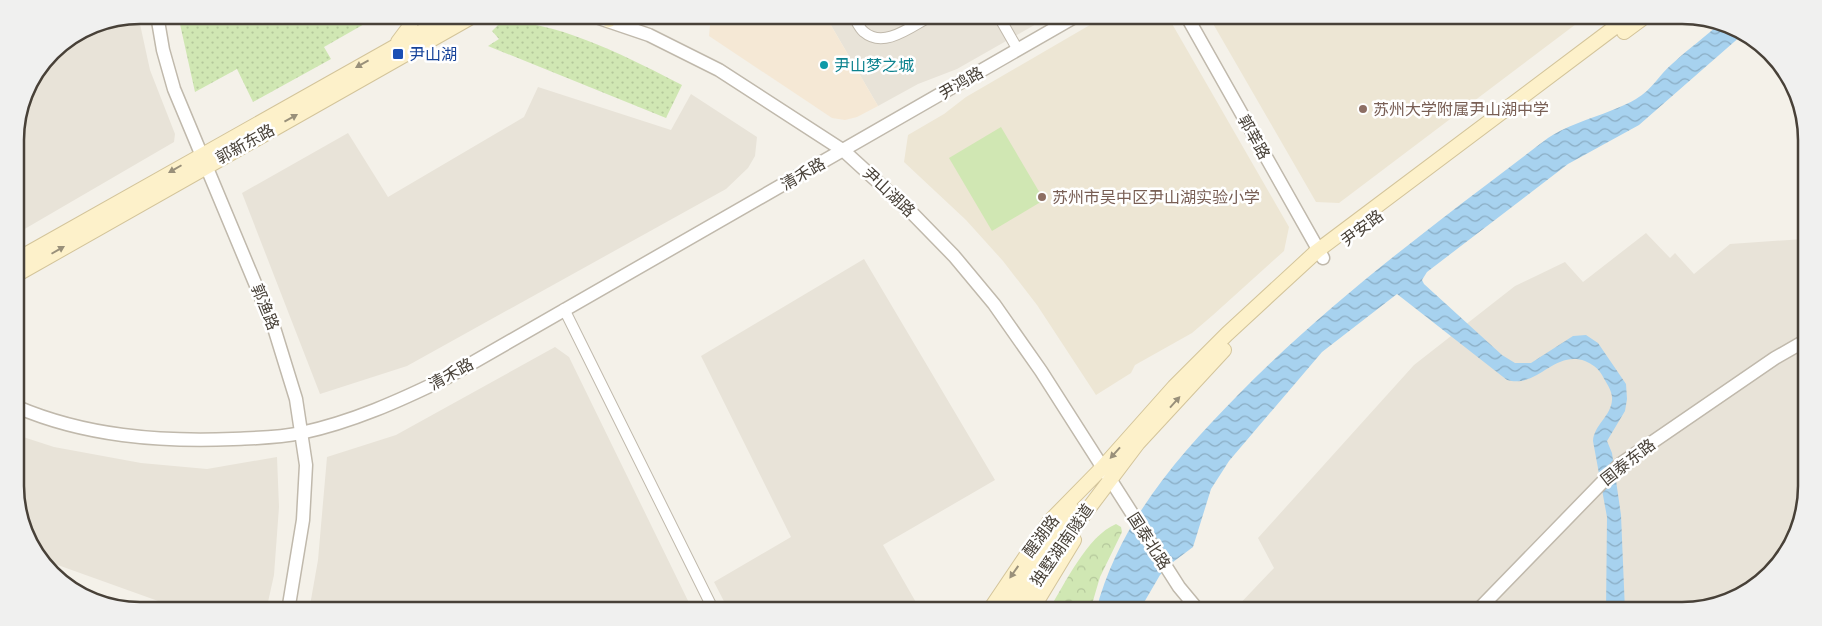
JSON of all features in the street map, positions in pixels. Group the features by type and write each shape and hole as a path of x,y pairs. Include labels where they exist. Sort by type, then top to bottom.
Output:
{"main road":[{"path":"394,47 411,24"},
{"name":"郭新东路","path":"24,269 205,159 435,24"},
{"name":"郭新东路","path":"24,256 458,24"},
{"name":"尹安路","path":"1106,474 1174,387 1227,334 1320,254 1619,24"},
{"name":"尹安路","path":"1320,254 1634,24"},
{"name":"醒湖路","path":"995,602 1049,522 1106,474"},
{"name":"醒湖路","path":"1036,602 1106,474"},
{"name":"独墅湖南隧道","path":"1008,602 1106,474"},
{"name":"独墅湖南隧道","path":"1022,602 1106,474"}],"street":[{"name":"郭渔路","path":"159,24 163,50 174,88 205,159 282,350 296,399 306,465 303,520 289,602"},
{"name":"尹山湖路","path":"622,24 649,35 719,70 844,151 914,215 954,256 994,304 1041,371 1106,474"},
{"path":"859,24 864,32 877,38 891,38 917,24"},
{"path":"1003,24 1018,50"},
{"name":"尹鸿路","path":"844,151 1063,24"},
{"name":"郭莘路","path":"1191,24 1320,254"},
{"name":"清禾路","path":"24,410 57,422 129,437 187,441 266,438 301,433 388,406 446,378 844,151"},
{"path":"564,309 710,602"},
{"name":"国泰东路","path":"1486,602 1597,484 1619,465 1798,345"},
{"name":"国泰北路","path":"1106,474 1169,572 1193,602"}],"shaded area":[{"path":"140,24 150,70 175,134 174,142 24,229 24,132 30,102 39,82 52,63 75,43 102,30 124,25"},
{"name":"尹山梦之城","path":"710,24 830,24 878,106 857,117 845,120 832,118 709,36"},
{"path":"830,24 1036,24 957,69 918,84 878,106"},
{"name":"苏州市吴中区尹山湖实验小学","path":"1092,24 1172,24 1289,227 1284,251 1192,333 1135,365 1131,373 1096,395 1037,305 1003,261 966,220 904,162 908,135 944,114 966,97"},
{"name":"苏州大学附属尹山湖中学","path":"1213,24 1576,24 1339,203 1316,202"},
{"path":"538,87 671,130 691,94 757,137 755,156 748,168 726,189 407,366 320,394 242,193 348,133 388,197 524,117"},
{"path":"1646,233 1670,258 1675,253 1694,274 1730,244 1798,239 1797,502 1786,538 1770,563 1759,574 1740,587 1720,596 1690,602 1242,602 1274,568 1258,538 1414,365 1515,286 1565,262 1583,282"},
{"path":"864,259 995,480 883,545 916,602 724,602 714,582 791,537 701,356"},
{"path":"555,347 569,357 689,602 311,602 318,560 327,457 396,435"},
{"path":"24,437 54,447 141,463 207,469 277,457 279,507 274,575 268,602 161,602 54,564 48,557 36,538 26,509"}],"green space":[{"path":"180,24 364,24 324,47 331,59 253,102 237,69 195,92"},
{"path":"499,24 530,24 547,27 595,43 682,85 666,118 488,46 499,39 492,31"},
{"path":"1001,127 1044,200 992,231 949,158"},
{"path":"1116,524 1121,527 1122,532 1100,577 1093,602 1053,602 1086,550 1105,530"}],"water":[{"path":"1714,29 1738,38 1639,125 1568,164 1427,272 1422,280 1424,284 1502,355 1515,363 1531,363 1573,336 1586,335 1598,343 1626,384 1627,399 1625,411 1607,441 1612,453 1621,515 1625,602 1606,602 1607,517 1593,441 1596,430 1609,411 1612,397 1609,387 1595,366 1585,361 1574,359 1564,361 1527,379 1518,381 1507,380 1397,294 1322,352 1229,461 1211,489 1193,547 1173,562 1160,575 1144,602 1099,602 1119,550 1152,494 1192,444 1273,360 1310,326 1388,261 1548,138 1636,99 1651,87 1684,53"}],"place":[{"name":"尹山湖","path":"398,54"},
{"name":"尹山梦之城","path":"824,65"},
{"name":"苏州大学附属尹山湖中学","path":"1363,109"},
{"name":"苏州市吴中区尹山湖实验小学","path":"1042,197"}]}
